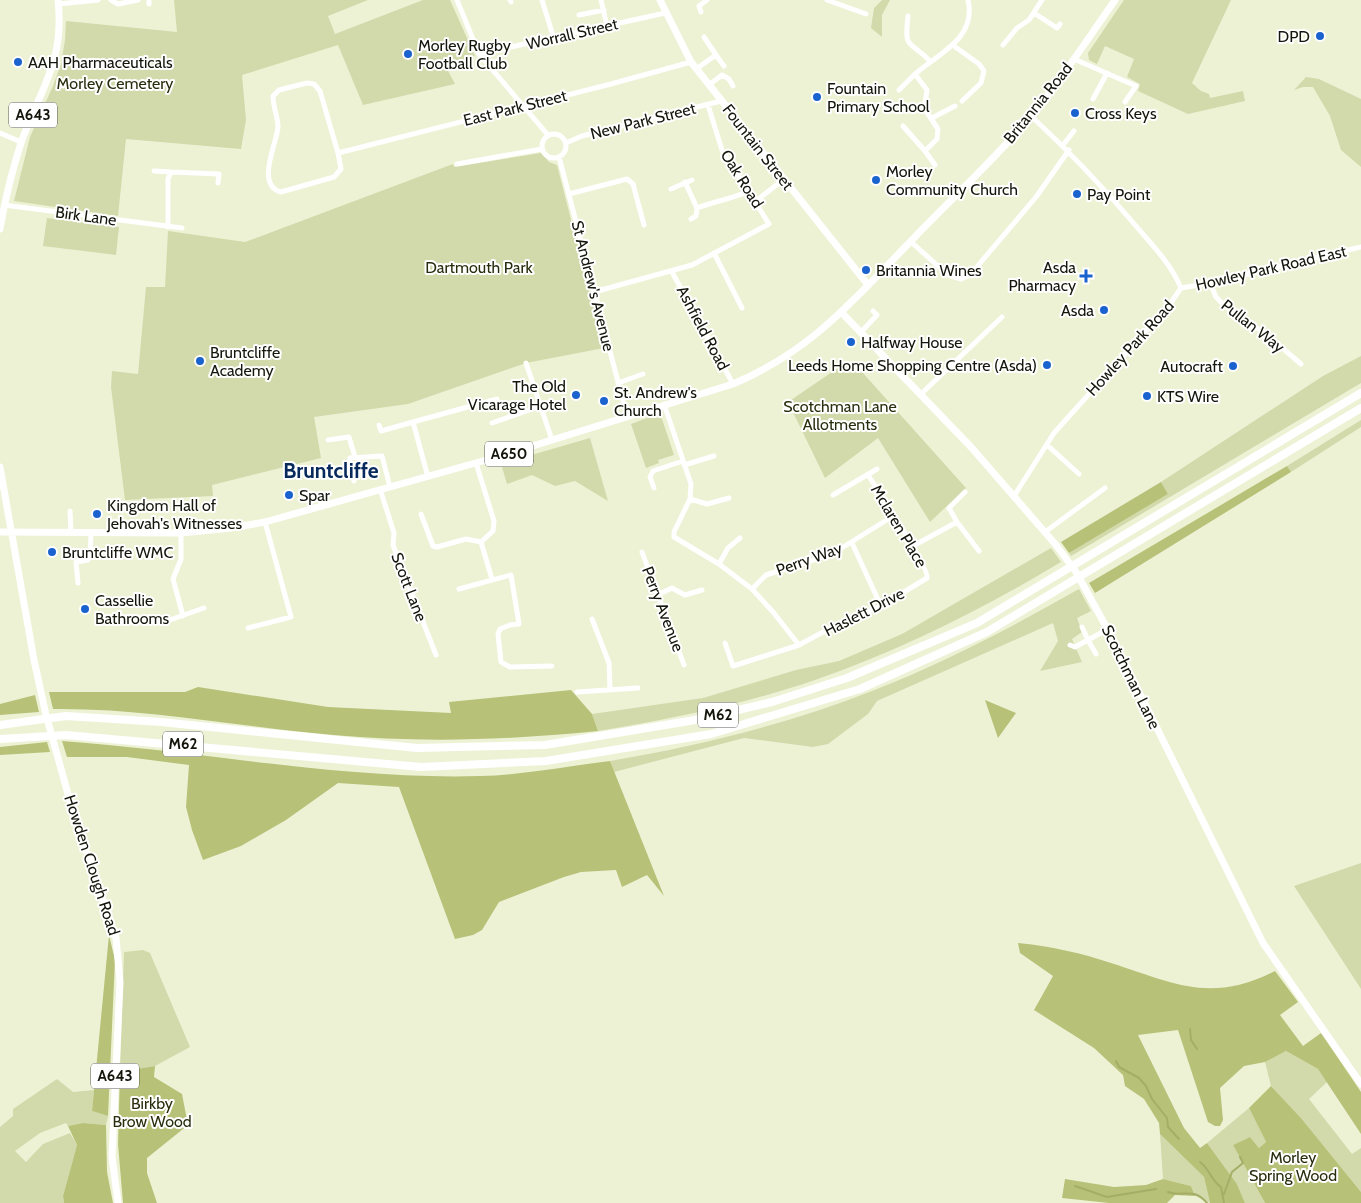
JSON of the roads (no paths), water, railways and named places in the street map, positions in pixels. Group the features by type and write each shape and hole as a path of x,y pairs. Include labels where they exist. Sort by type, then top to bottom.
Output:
{"highway":[{"name":"M62","path":"0,725 66,716 161,722 417,748 545,745 696,720 772,702 848,678 977,623 1361,393"},
{"name":"M62","path":"0,739 66,735 421,766 546,761 711,734 860,689 987,632 1361,408"}],"main road":[{"name":"Fountain Street","path":"660,0 665,13 696,69 868,285"},
{"name":"Britannia Road","path":"868,285 1031,116 1115,0"},
{"name":"A643","path":"0,229 4,205 21,142 54,66 60,34 58,2"},
{"name":"A650","path":"0,532 181,533 232,528 266,522 428,477 733,384 780,361 804,345 842,313 868,285"},
{"name":"Scotchman Lane","path":"842,313 921,394 1014,496 1047,534 1076,572 1108,629 1259,936 1279,969 1361,1084"},
{"name":"A643","path":"0,467 11,533"},
{"path":"0,508 4,494"},
{"name":"Howden Clough Road","path":"11,533 42,694 57,753 73,812 108,912 119,956 120,982 112,1157 118,1203"}],"street":[{"path":"58,2 98,0"},
{"path":"110,0 118,4 138,0"},
{"path":"457,0 479,54 548,135"},
{"path":"542,0 554,39"},
{"path":"601,0 607,26"},
{"path":"701,12 699,6 707,0"},
{"path":"828,0 866,14"},
{"path":"899,90 930,62 954,46 965,26 970,7 968,0"},
{"path":"1003,45 1034,13 1042,0"},
{"name":"Worrall Street","path":"579,15 604,10"},
{"name":"Worrall Street","path":"479,54 665,13"},
{"path":"1034,13 1056,28 1060,24"},
{"path":"908,16 910,25 906,41 930,62"},
{"path":"704,38 724,66"},
{"path":"954,46 979,64 984,71 981,83 962,102"},
{"path":"696,69 716,55"},
{"path":"1074,59 1136,86 1125,102"},
{"name":"East Park Street","path":"338,153 691,62"},
{"path":"1093,99 1107,73"},
{"path":"915,74 927,90 926,111 938,129 938,135 934,142 925,151"},
{"path":"709,85 722,75 729,79 733,86"},
{"path":"306,83 317,87 338,153 341,169 334,178 281,192 273,188 269,175 269,165 278,126 273,100 274,93 306,83"},
{"name":"New Park Street","path":"566,143 582,136 722,101"},
{"name":"Oak Road","path":"708,105 722,150 769,224 714,253"},
{"path":"932,118 954,106"},
{"name":"Howley Park Road","path":"1014,496 1046,445 1072,413 1170,304 1181,288 1168,264 1063,144 1031,116"},
{"path":"903,126 935,165"},
{"path":"1063,144 1074,131"},
{"path":"0,133 21,142"},
{"path":"556,134 562,136 566,143 564,152 558,157 548,156 542,149 543,141 548,135 556,134"},
{"path":"457,164 542,149"},
{"path":"910,241 948,275 961,279 970,275 1036,196 1068,150"},
{"name":"St Andrew's Avenue","path":"558,157 627,416"},
{"path":"154,171 219,174 218,183"},
{"path":"168,227 168,179 171,172"},
{"path":"569,194 627,179 633,184 644,225"},
{"path":"756,201 784,179"},
{"path":"671,188 692,180"},
{"path":"685,182 697,208 696,216 691,219"},
{"path":"697,208 716,200 734,198 749,191"},
{"name":"Birk Lane","path":"4,205 182,228"},
{"name":"Howley Park Road East","path":"1181,288 1210,283 1361,247"},
{"path":"594,292 672,272 714,253 742,308"},
{"name":"Ashfield Road","path":"672,272 733,384"},
{"name":"Pullan Way","path":"1210,283 1216,297 1225,306 1267,335 1301,364"},
{"path":"861,332 877,315 873,312"},
{"path":"921,394 1002,316"},
{"path":"526,363 552,440"},
{"path":"618,383 642,374"},
{"path":"381,431 497,399"},
{"path":"664,404 691,484 690,499 674,532 674,537 719,564 752,589 774,612 799,645"},
{"path":"492,423 541,406"},
{"path":"413,422 428,477"},
{"path":"328,440 349,438 355,457"},
{"path":"1046,445 1079,474"},
{"path":"354,481 349,464 350,458 382,456 390,487"},
{"path":"654,488 650,477 653,471 714,456"},
{"path":"421,514 433,546 437,548 466,539 481,542 488,538 493,531 494,521 476,463"},
{"name":"Mclaren Place","path":"833,495 876,469"},
{"name":"Mclaren Place","path":"868,474 893,516 914,546 927,572 927,578"},
{"path":"1047,534 1105,488"},
{"name":"Scott Lane","path":"380,489 394,533 393,545 436,654"},
{"path":"965,492 949,508 979,551"},
{"path":"690,499 708,504 729,498"},
{"path":"70,511 71,533"},
{"name":"Perry Way","path":"752,589 766,575 832,554 893,516"},
{"path":"248,628 291,617 266,522"},
{"path":"914,546 957,522"},
{"path":"78,583 76,562 88,560 90,556 91,533"},
{"path":"181,533 181,559 174,579 183,616"},
{"path":"719,564 728,548 740,538"},
{"path":"481,542 492,579"},
{"path":"852,543 880,606"},
{"name":"Perry Avenue","path":"642,552 656,595 684,665"},
{"path":"459,589 511,575 519,624 500,629 498,634 501,662 510,667 552,666"},
{"name":"Haslett Drive","path":"725,643 733,666 799,645 838,624 880,606 927,578"},
{"path":"656,595 672,588 685,595 702,590"},
{"path":"164,622 204,608"},
{"path":"592,618 610,663 610,689"},
{"path":"1082,627 1096,654"},
{"path":"1070,645 1075,647 1108,629"},
{"path":"577,692 638,688"}],"waterway":[{"path":"1190,1029 1191,1040 1197,1049"},
{"path":"1116,1061 1119,1067 1139,1078 1146,1086 1152,1099 1167,1118 1168,1127 1179,1139"},
{"path":"1224,1194 1232,1172 1243,1163 1240,1157"},
{"path":"1200,1162 1221,1187 1224,1203"},
{"path":"1075,1186 1107,1197 1156,1189"},
{"path":"1168,1192 1197,1195 1207,1203"}],"place":[{"name":"DPD","path":"1320,36"},
{"name":"Morley Rugby Football Club","path":"408,54"},
{"name":"AAH Pharmaceuticals","path":"18,62"},
{"name":"Fountain Primary School","path":"817,97"},
{"name":"Cross Keys","path":"1075,113"},
{"name":"Morley Community Church","path":"876,180"},
{"name":"Pay Point","path":"1077,194"},
{"name":"Britannia Wines","path":"866,270"},
{"name":"Asda Pharmacy","path":"1086,276"},
{"name":"Asda","path":"1104,310"},
{"name":"Halfway House","path":"851,342"},
{"name":"Bruntcliffe Academy","path":"200,361"},
{"name":"Leeds Home Shopping Centre (Asda)","path":"1047,365"},
{"name":"Autocraft","path":"1233,366"},
{"name":"The Old Vicarage Hotel","path":"576,395"},
{"name":"KTS Wire","path":"1147,396"},
{"name":"St. Andrew's Church","path":"604,401"},
{"name":"Spar","path":"289,495"},
{"name":"Kingdom Hall of Jehovah's Witnesses","path":"97,514"},
{"name":"Bruntcliffe WMC","path":"52,552"},
{"name":"Cassellie Bathrooms","path":"85,609"}],"district":[{"name":"Bruntcliffe","path":"331,470"}],"park label":[{"name":"Morley Cemetery","path":"115,83"},
{"name":"Dartmouth Park","path":"479,267"},
{"name":"Scotchman Lane Allotments","path":"840,415"},
{"name":"Birkby Brow Wood","path":"152,1112"},
{"name":"Morley Spring Wood","path":"1293,1166"}]}
